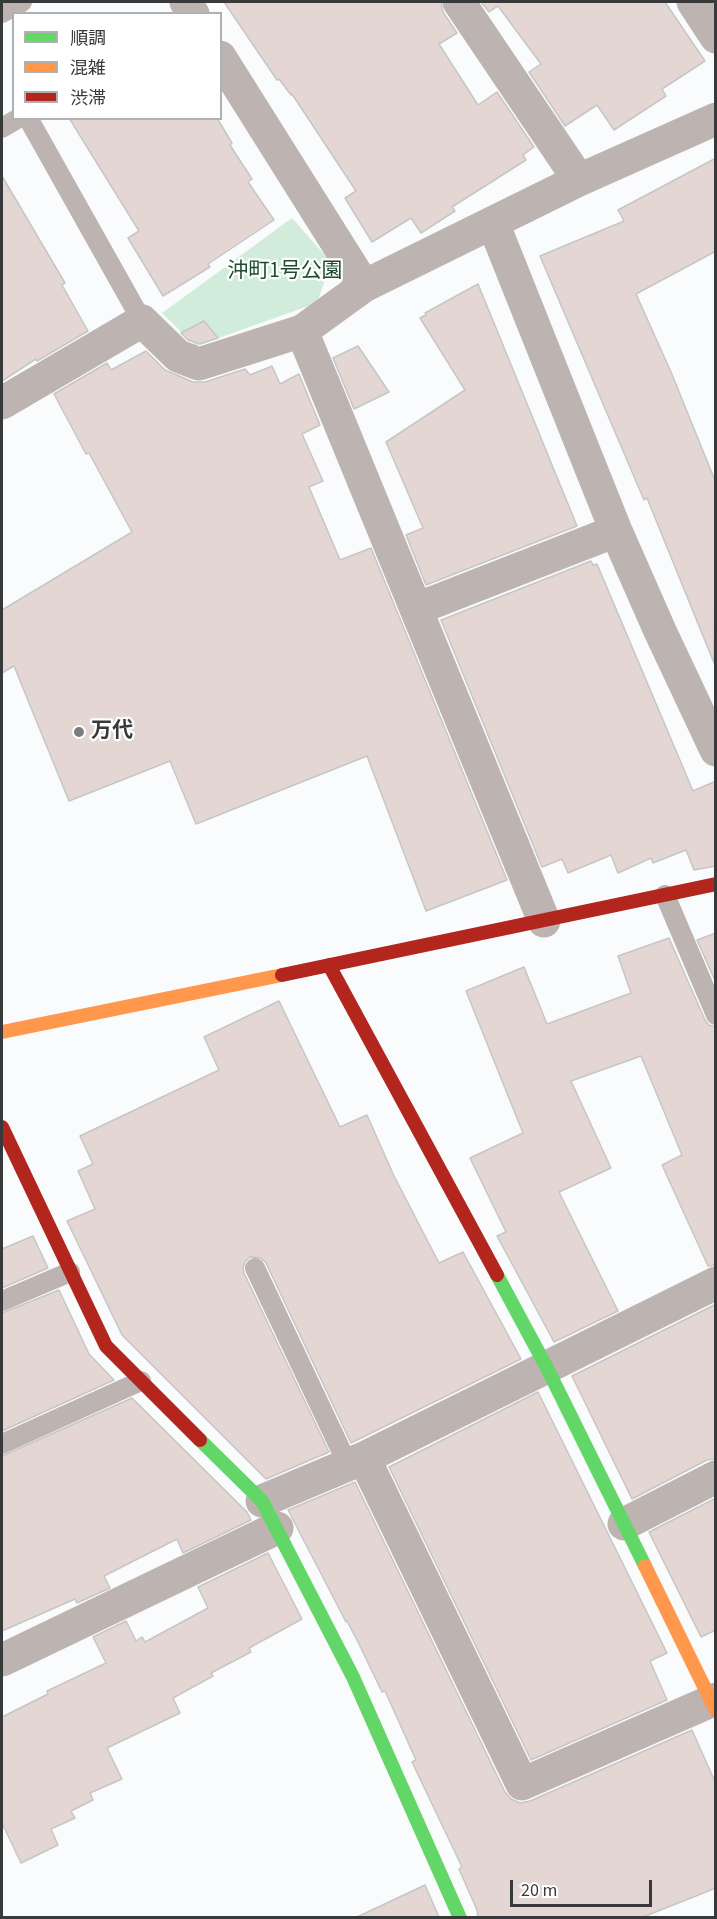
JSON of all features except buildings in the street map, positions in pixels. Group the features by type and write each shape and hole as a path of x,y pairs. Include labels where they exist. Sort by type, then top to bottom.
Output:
{"street":[{"path":"459,2 579,180"},
{"path":"693,2 716,37"},
{"path":"222,60 364,286"},
{"path":"2,403 142,321 178,357 199,364 302,330 364,286 579,180 716,119"},
{"path":"493,223 616,531 716,750"},
{"path":"302,330 544,921"},
{"path":"417,609 616,531"},
{"path":"2,1032 716,884"},
{"path":"329,965 547,1368 714,1704 522,1784 356,1461"},
{"path":"2,1127 106,1346 269,1515 353,1677 460,1917"},
{"path":"2,1660 269,1515 356,1461 716,1283"},
{"path":"624,1524 716,1477"}],"lane":[{"path":"2,13 22,2"},
{"path":"2,129 16,120"},
{"path":"29,120 142,321"},
{"path":"665,895 716,1015"},
{"path":"255,1268 356,1461"},
{"path":"2,1301 70,1272"},
{"path":"2,1444 141,1381"}],"green space":[{"name":"沖町1号公園","path":"292,218 331,262 317,303 196,346 162,313"}],"traffic: fast":[{"path":"497,1275 547,1368 645,1566"},
{"path":"200,1440 262,1501 353,1677 460,1918"}],"traffic: slow":[{"path":"2,1032 282,975"},
{"path":"645,1566 716,1711"}],"traffic: jam":[{"path":"282,975 716,884"},
{"path":"329,965 497,1275"},
{"path":"2,1127 106,1346 200,1440"}],"place":[{"name":"万代","path":"79,732"}]}
